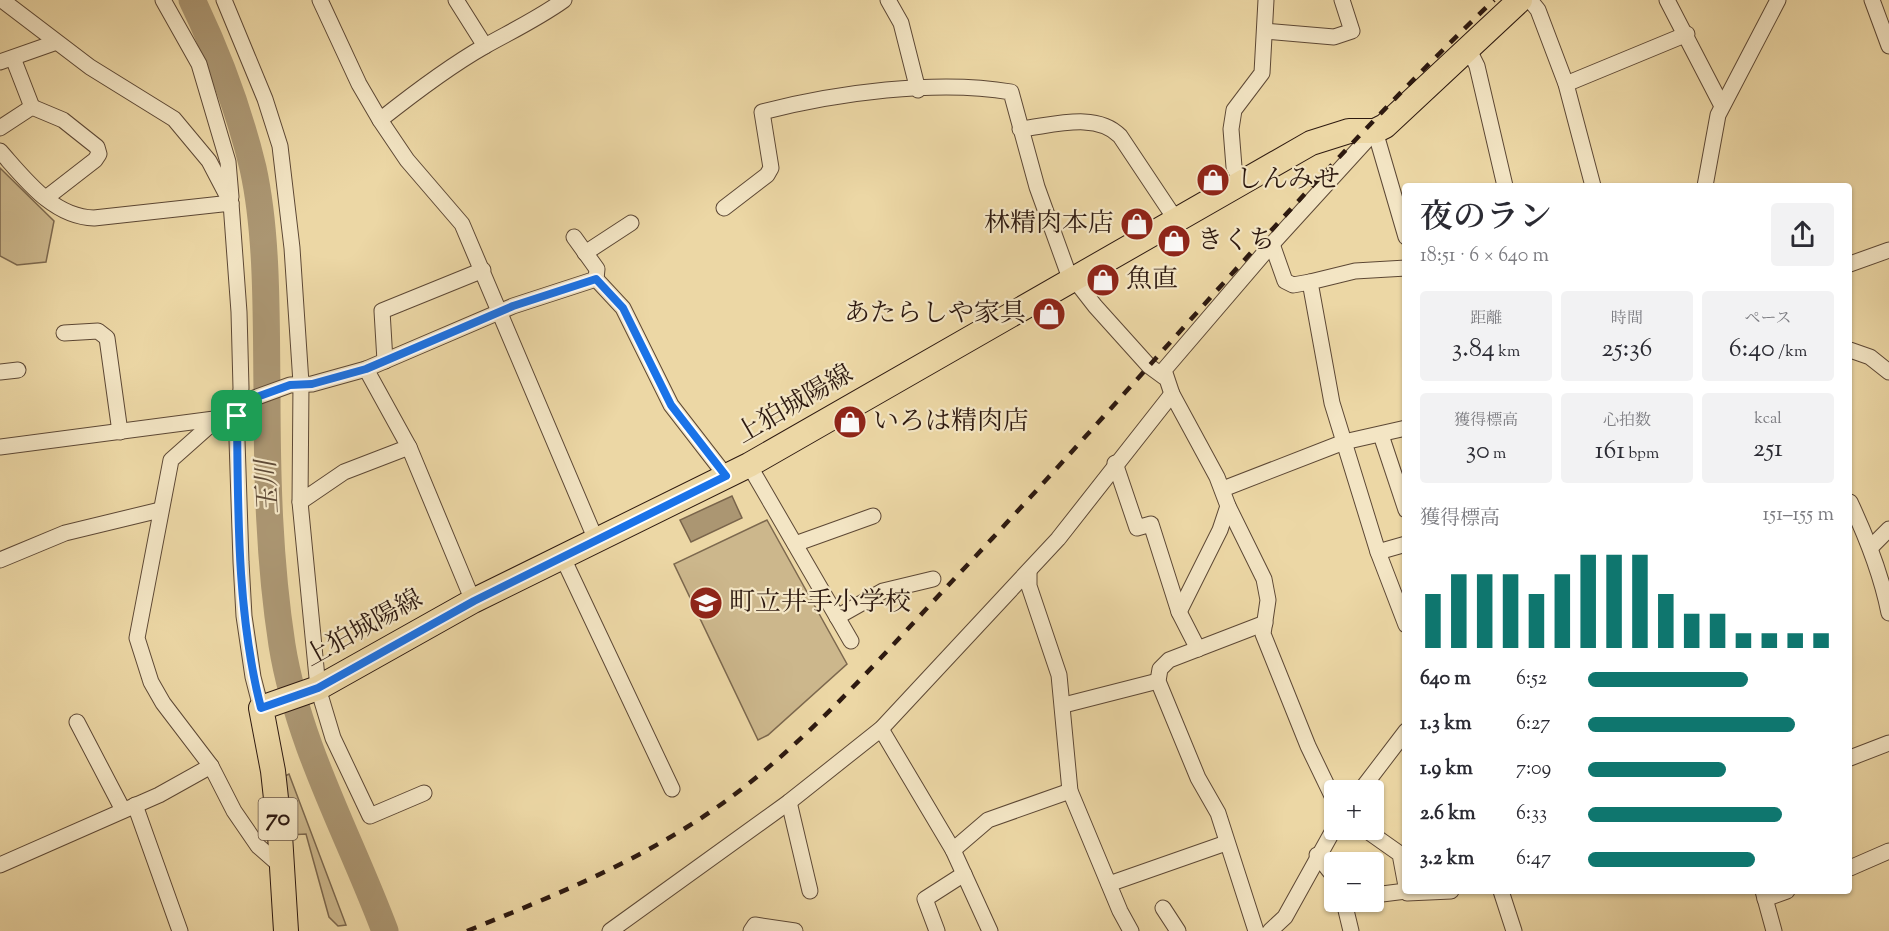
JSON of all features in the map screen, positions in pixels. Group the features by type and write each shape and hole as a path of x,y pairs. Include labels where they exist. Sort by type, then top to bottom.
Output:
{"main road":[{"path":"1375,131 1385,126 1520,0"},
{"name":"上狛城陽線","path":"266,706 316,689 474,601 749,465 1311,143 1349,131 1375,131"},
{"name":"70","path":"266,706 286,931"}],"street":[{"path":"2,0 54,43 174,119 209,161 231,203"},
{"path":"163,0 199,64 228,162 239,312 241,388 237,416 244,615 253,677 266,706"},
{"path":"224,0 265,99 280,146 292,248 300,502 316,689 333,738 370,816 424,793"},
{"path":"320,0 359,84 380,120 407,160 462,224 596,540"},
{"path":"456,0 485,46"},
{"path":"380,120 433,79 485,46 534,22 564,0"},
{"path":"888,0 901,23 918,90"},
{"path":"1242,183 1234,166 1231,129 1234,110 1262,73 1266,0"},
{"path":"1265,31 1334,37 1352,31 1342,0"},
{"path":"1530,0 1538,10 1566,84 1592,183"},
{"path":"1667,0 1687,34 1722,106"},
{"path":"1705,183 1713,134 1722,106 1778,0"},
{"path":"1872,0 1889,46"},
{"path":"1566,84 1687,34"},
{"path":"46,198 95,160 99,150 63,120 32,107 6,60 54,43"},
{"path":"1468,48 1477,66 1504,183"},
{"path":"724,208 767,175 771,168 762,112 859,93 977,86 1011,92 1037,187 1066,270 1149,366 1164,377 1223,489 1228,506 1264,579 1268,600 1263,634 1304,736 1325,780"},
{"path":"0,128 32,107"},
{"path":"1020,129 1088,122 1109,126 1120,136 1176,220"},
{"path":"1375,131 1402,223"},
{"path":"1164,377 1167,364 1375,131"},
{"path":"0,151 46,198 62,211 82,218 231,203"},
{"path":"585,253 631,223"},
{"path":"574,237 597,269 596,279 623,308 671,405 726,476"},
{"path":"1272,244 1285,281 1293,285 1355,271 1402,268"},
{"path":"1852,263 1889,250"},
{"path":"385,361 382,311 483,270"},
{"path":"0,447 237,416 246,401 295,384 312,384 366,369 500,312 596,279"},
{"path":"1310,282 1332,404 1378,552 1402,615"},
{"path":"64,333 98,331 107,338 120,432"},
{"path":"1852,351 1870,357 1889,372"},
{"path":"366,369 409,447 474,601"},
{"path":"0,372 18,370"},
{"path":"610,931 789,802 881,729 1058,539 1115,463 1172,394"},
{"path":"216,420 171,460 159,510 137,638 151,682 163,703 211,766 234,811 252,837 282,867"},
{"path":"1223,489 1344,442 1402,429"},
{"path":"1381,435 1402,498"},
{"path":"300,502 344,472 409,447"},
{"path":"1115,463 1137,528 1151,524 1179,612 1198,648"},
{"path":"749,465 851,641"},
{"path":"1179,612 1220,530 1228,506"},
{"path":"1852,506 1883,582 1889,613"},
{"path":"0,560 65,533 159,510"},
{"path":"795,544 873,516"},
{"path":"1871,548 1889,529"},
{"path":"1378,552 1402,545"},
{"path":"562,556 672,789"},
{"path":"1029,571 1029,586 1059,675 1064,705 1070,790 1131,931"},
{"path":"837,617 883,591 933,579"},
{"path":"1256,931 1218,813 1198,778 1158,681 1164,664 1198,648 1265,623"},
{"path":"1064,705 1158,681"},
{"path":"77,722 129,807 180,931"},
{"path":"881,729 953,850 990,931"},
{"path":"1369,780 1402,736"},
{"path":"1852,757 1889,743"},
{"path":"0,865 42,849 211,766"},
{"path":"953,850 988,820 1070,790"},
{"path":"789,802 810,891"},
{"path":"1270,931 1286,917 1327,840"},
{"path":"1380,840 1400,854 1402,866"},
{"path":"1109,884 1226,843"},
{"path":"1852,867 1889,850"},
{"path":"1317,855 1324,864"},
{"path":"937,931 925,899 964,874"},
{"path":"1384,893 1402,891"},
{"path":"1502,894 1514,931"},
{"path":"1764,895 1774,931"},
{"path":"1164,908 1178,931"},
{"path":"1346,912 1351,931"},
{"path":"751,931 755,925 795,931"}],"shaded area":[{"path":"0,168 54,221 46,262 17,265 0,256"},
{"path":"732,496 742,518 691,542 680,520"},
{"path":"767,520 847,664 768,735 758,740 674,564"},
{"path":"289,774 346,925 338,926 329,917 306,834 289,835 283,777"}],"waterway":[{"name":"玉川","path":"192,0 211,41 234,104 253,168 258,194 264,250 270,518 282,645 300,719 312,755 385,931"}],"railway":[{"path":"467,931 584,882 668,839 731,797 800,739 833,708 1023,505 1355,140 1494,0"}],"place":[{"name":"しんみせ","path":"1213,180"},
{"name":"林精肉本店","path":"1137,224"},
{"name":"きくち","path":"1174,241"},
{"name":"魚直","path":"1103,280"},
{"name":"あたらしや家具","path":"1049,314"},
{"name":"いろは精肉店","path":"850,422"},
{"name":"町立井手小学校","path":"706,603"}],"route":[{"path":"596,279 623,308 671,405 726,476 474,601 318,688 261,708 253,677 244,615 237,416 246,401 290,385 312,384 366,369 470,327 513,306 596,279"}]}
